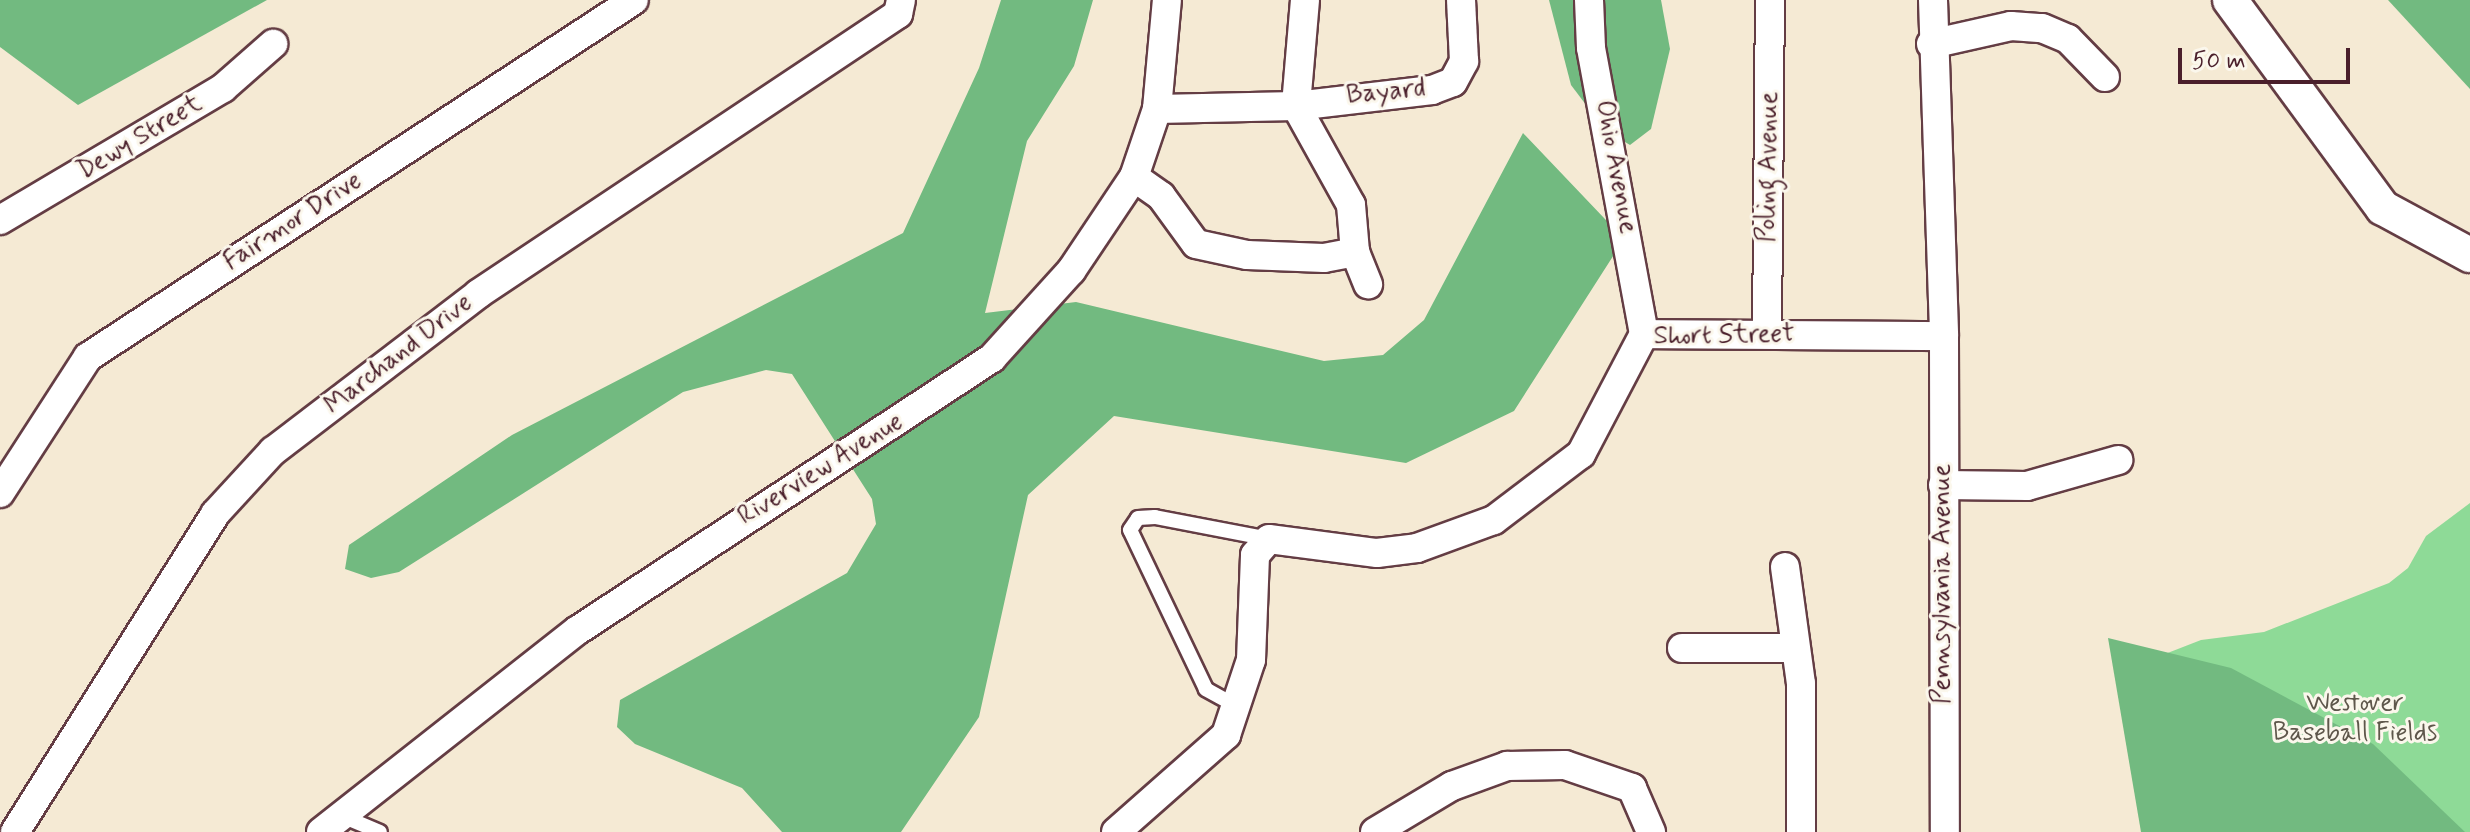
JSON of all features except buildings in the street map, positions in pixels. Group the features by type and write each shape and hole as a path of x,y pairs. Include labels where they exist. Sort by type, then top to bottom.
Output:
{"street":[{"name":"Fairmor Drive","path":"1,487 88,357 634,0"},
{"name":"Marchand Drive","path":"15,832 215,514 273,451 478,294 898,14 901,0"},
{"name":"Riverview Avenue","path":"331,824 578,630 992,358 1071,271 1134,177 1157,109 1167,0"},
{"path":"1305,0 1296,106 1351,205 1355,252 1368,284"},
{"name":"Bayard","path":"1157,109 1296,106 1432,90 1453,82 1464,61 1461,0"},
{"name":"Ohio Avenue","path":"1589,0 1591,48 1644,334"},
{"name":"Poling Avenue","path":"1767,334 1770,0"},
{"name":"Pennsylvania Avenue","path":"1933,0 1931,44 1944,336 1945,832"},
{"path":"2230,0 2383,208 2470,255"},
{"path":"1931,44 2011,26 2042,28 2068,39 2105,77"},
{"name":"Dewy Street","path":"0,220 223,88 273,44"},
{"path":"1134,177 1161,196 1196,244 1247,255 1324,258 1355,252"},
{"name":"Short Street","path":"1269,539 1377,553 1417,548 1494,520 1581,454 1644,334 1944,336"},
{"path":"1943,485 2027,486 2118,460"},
{"path":"1116,832 1226,735 1238,707 1251,660 1251,576 1255,555 1269,539"},
{"path":"1785,567 1795,648 1801,832"},
{"path":"1682,648 1795,648"},
{"path":"1375,832 1452,786 1507,766 1565,765 1615,777 1640,802 1651,832"}],"lane":[{"path":"1238,707 1206,689 1130,530 1138,518 1155,517 1269,539"},
{"path":"331,824 380,832"}],"green space":[{"path":"0,0 267,0 78,105 0,47"},
{"path":"1001,0 1093,0 1074,66 1027,141 985,313 1076,302 1324,361 1383,355 1424,320 1523,133 1624,239 1514,411 1406,463 1114,416 1028,495 979,717 901,832 782,832 742,788 635,744 617,727 620,700 847,573 876,524 872,499 792,374 766,370 683,392 399,572 371,578 345,569 349,545 512,435 903,233 979,68"},
{"path":"1549,0 1661,0 1670,49 1651,129 1630,145 1605,130 1571,85"},
{"path":"2388,0 2470,0 2470,89"},
{"name":"Westover Baseball Fields","path":"2470,503 2470,832 2145,832 2127,741 2165,654 2201,640 2264,632 2389,583 2408,568 2426,536"},
{"path":"2108,638 2231,668 2373,744 2465,832 2141,832"}]}
